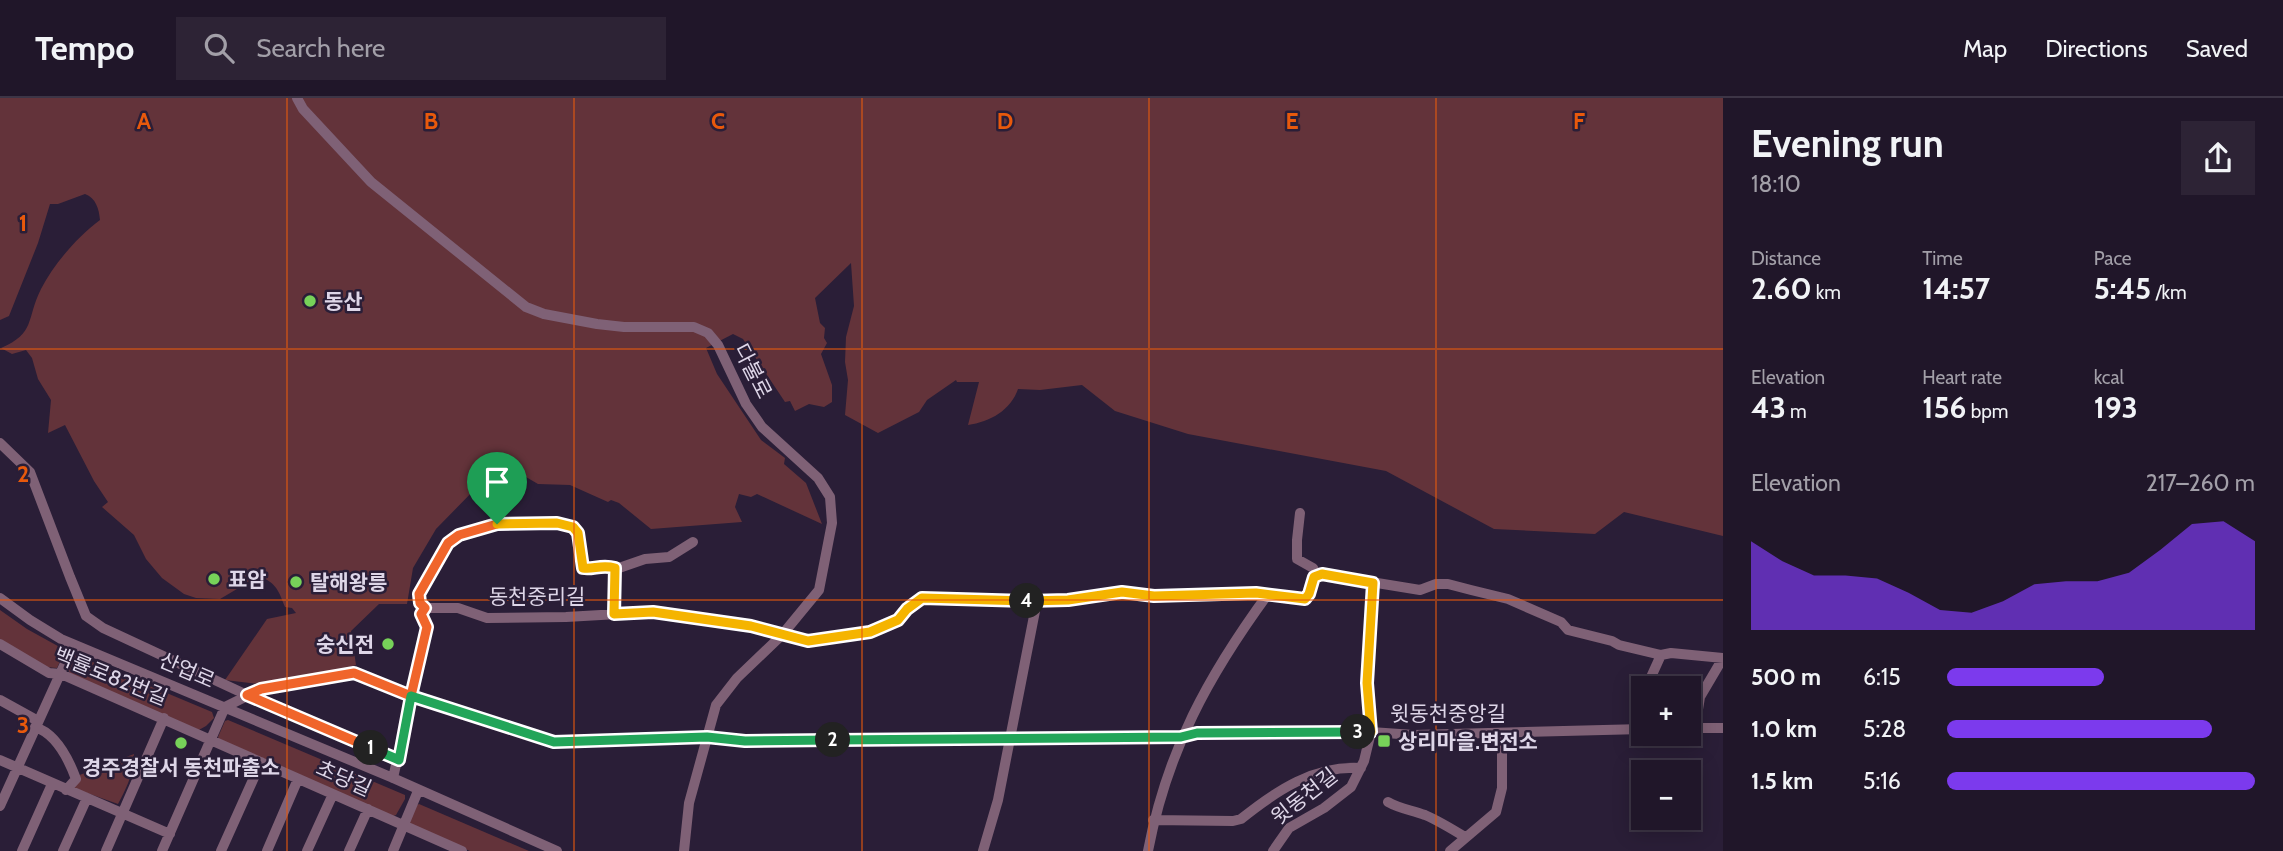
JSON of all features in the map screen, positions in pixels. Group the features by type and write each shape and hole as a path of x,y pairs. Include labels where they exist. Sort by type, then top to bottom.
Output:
{"street":[{"name":"다불로","path":"297,98 303,109 337,148 371,182 526,307 544,314 597,324 624,327 694,327 708,332 718,345 746,404 762,427 818,478 830,497 832,523 819,590 782,635 737,678 716,705 689,803 684,851"},
{"path":"0,443 30,472 86,616 103,628 247,695 399,760"},
{"path":"1300,513 1297,559 1313,568 1317,576 1322,574 1420,590 1436,584 1448,584 1508,599 1560,622 1568,630 1619,645 1661,655 1671,653 1723,658 1701,695"},
{"path":"393,778 427,627 421,614 425,608 420,603 419,594 448,543 459,535 487,525 568,524 578,533 583,568 587,569 604,565 625,567 645,559 669,557 693,542"},
{"path":"614,614 615,568"},
{"name":"동천중리길","path":"425,608 458,608 486,618 653,612 751,626 808,641 870,632 898,620 922,598 1035,601 1068,600 1122,592 1154,596 1268,594 1305,599 1314,577 1317,576"},
{"path":"1371,732 1367,683 1373,583"},
{"path":"1147,851 1153,820 1181,737 1222,661 1268,594"},
{"name":"산업로","path":"0,598 61,639 557,851"},
{"path":"983,851 998,800 1035,601"},
{"name":"산업로","path":"0,607 25,626 71,650 393,778 417,793 541,851"},
{"name":"백률로82번길","path":"0,644 49,673 61,674 211,739"},
{"path":"0,806 71,650"},
{"path":"1651,676 1661,655"},
{"name":"윗동천중앙길","path":"223,710 261,689 354,673 411,696 554,742 707,737 745,741 1023,739 1181,737 1197,733 1371,732 1414,735 1631,729"},
{"path":"0,700 37,724 68,755 76,779 66,790"},
{"path":"162,851 223,710"},
{"path":"106,851 164,718"},
{"path":"1701,728 1723,728"},
{"name":"윗동천길","path":"1273,851 1289,828 1324,808 1351,787 1361,768 1371,732"},
{"path":"1450,851 1496,812 1502,788 1502,733"},
{"name":"초당길","path":"211,739 404,826 438,846 462,851"},
{"path":"0,761 170,834"},
{"path":"220,851 261,762"},
{"path":"1153,820 1233,821 1241,819 1284,787 1305,778 1332,770 1361,768"},
{"path":"267,851 299,779"},
{"path":"22,851 52,784"},
{"path":"393,851 417,793"},
{"path":"307,851 333,794"},
{"path":"63,851 87,798"},
{"path":"1388,802 1401,810 1413,811 1441,822 1465,838"},
{"path":"349,851 368,810"}],"shaded area":[{"path":"0,98 1723,98 1723,536 1624,512 1595,534 1494,529 1386,471 1188,434 1115,411 1082,385 1040,390 1018,389 1010,403 999,414 968,425 979,382 956,380 927,400 919,412 878,433 845,415 848,380 845,362 846,337 854,306 851,263 815,298 827,343 821,354 832,385 832,402 824,407 809,404 795,411 790,401 785,402 743,339 733,334 706,348 717,374 761,440 785,458 784,464 806,483 822,524 757,494 751,497 739,494 735,507 742,522 651,529 619,503 611,500 608,502 570,485 538,484 526,477 479,485 436,529 413,568 407,604 379,604 351,631 356,665 282,687 225,680 267,619 296,613 292,608 285,607 274,585 259,576 220,599 196,598 184,594 162,578 146,559 134,535 102,507 108,502 65,425 48,433 51,400 38,379 32,358 26,350 12,354 1,348 25,331 36,300 52,270 75,243 100,220 100,216 94,201 85,194 58,204 50,204 38,243 9,316 0,320"},
{"path":"0,610 65,650 57,668 45,667 0,640"},
{"path":"76,655 212,712 214,718 197,731 71,674 67,669 72,656"},
{"path":"228,720 405,795 405,799 393,816 220,742 218,737"},
{"path":"134,754 129,780 118,804 73,788 77,776"},
{"path":"419,804 529,851 470,851 411,825 409,820"}],"place":[{"name":"동산","path":"310,301"},
{"name":"표암","path":"214,579"},
{"name":"탈해왕릉","path":"296,582"},
{"name":"숭신전","path":"388,644"},
{"name":"상리마을.변전소","path":"1384,741"},
{"name":"경주경찰서 동천파출소","path":"181,743"}],"route":[{"path":"497,524 459,535 448,543 422,588 419,599 425,608 421,614 427,627 411,696 354,673 261,689 247,695 399,760 411,696 554,742 707,737 745,741 1023,739 1181,737 1197,733 1371,732 1367,683 1373,583 1322,574 1314,577 1305,599 1256,593 1154,596 1122,592 1039,602 922,598 898,620 870,632 808,641 751,626 653,612 614,614 615,568 604,565 583,568 576,529 568,524 557,523 497,524"}]}
